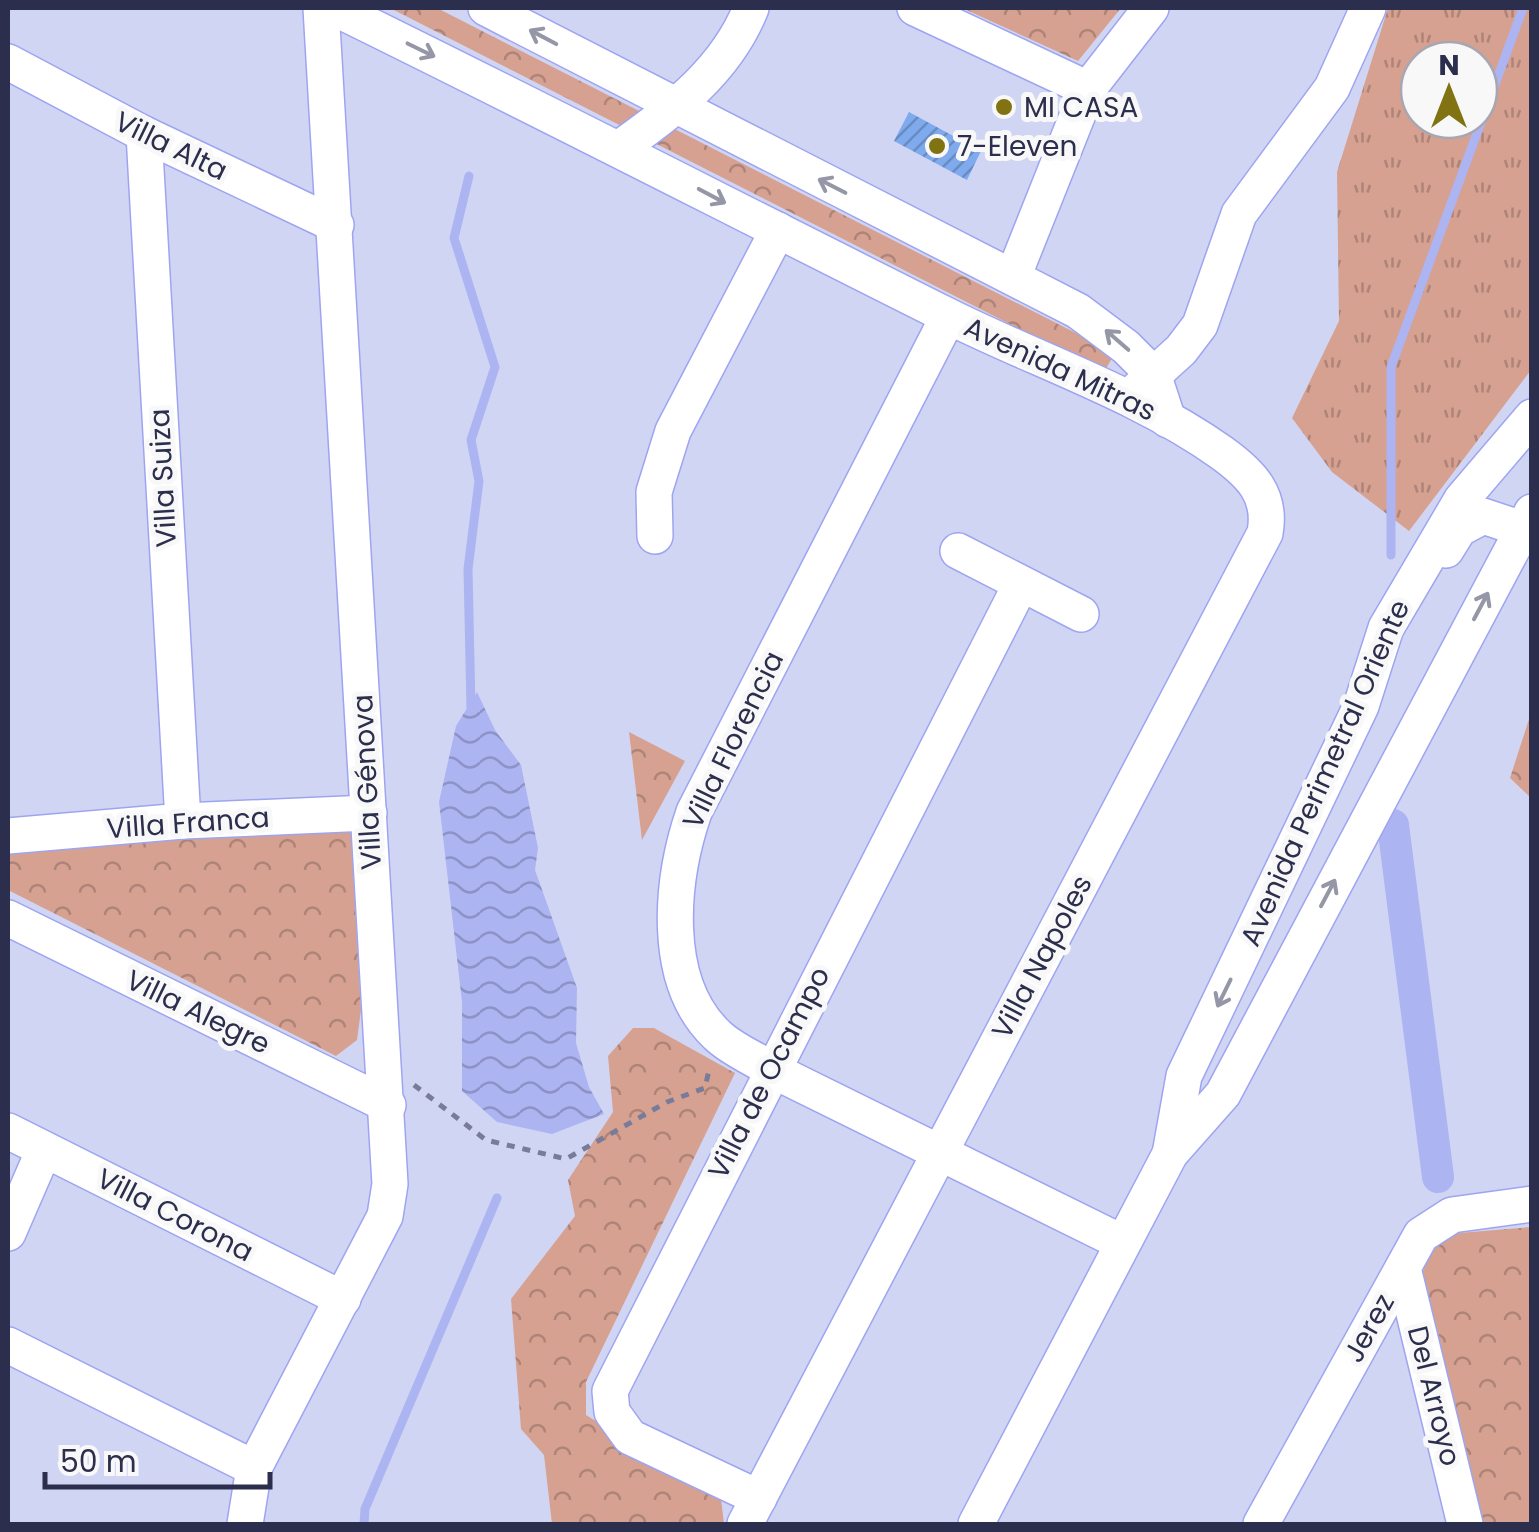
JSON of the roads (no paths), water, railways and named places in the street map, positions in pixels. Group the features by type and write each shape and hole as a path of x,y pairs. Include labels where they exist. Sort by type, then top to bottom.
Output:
{"street":[{"name":"Villa Génova","path":"246,1524 254,1468 385,1216 390,1184 321,8"},
{"name":"Avenida Mitras","path":"334,8 620,148 948,317 1168,420"},
{"name":"Avenida Mitras","path":"486,8 1013,277 1102,327 1152,374 1168,420"},
{"path":"620,148 677,107 739,38 751,8"},
{"path":"915,8 1088,90"},
{"path":"1013,277 1088,90 1151,8"},
{"path":"1126,400 1181,350 1200,325 1238,214 1332,88 1368,8"},
{"name":"Villa Alta","path":"8,62 144,134 336,225"},
{"name":"Villa Suiza","path":"144,134 183,821"},
{"path":"654,536 654,492 673,431 778,230"},
{"name":"Villa Florencia","path":"948,317 694,812 678,872 678,955 695,1007 718,1036 770,1069 1123,1243"},
{"name":"Avenida Perimetral Oriente","path":"1170,1154 1184,1076 1361,706 1386,628 1462,499 1532,417"},
{"name":"Villa Napoles","path":"752,1511 1265,533 1268,514 1256,483 1223,454 1168,420"},
{"path":"1361,706 1459,529 1483,516 1527,521"},
{"name":"Avenida Perimetral Oriente","path":"976,1524 1170,1154 1223,1094 1527,521"},
{"path":"958,551 1082,614"},
{"name":"Villa de Ocampo","path":"752,1511 630,1437 612,1412 610,1391 770,1069 1021,584"},
{"name":"Villa Franca","path":"8,836 183,821 369,812"},
{"name":"Villa Alegre","path":"8,918 387,1096"},
{"name":"Villa Corona","path":"8,1131 342,1299"},
{"path":"8,1233 44,1150"},
{"name":"Jerez","path":"1261,1524 1409,1251 1436,1222 1471,1210 1532,1204"},
{"name":"Del Arroyo","path":"1403,1268 1465,1524"},
{"path":"8,1345 254,1468"}],"water":[{"path":"477,692 495,730 521,765 538,848 535,870 577,988 576,1043 589,1087 604,1114 552,1134 497,1122 462,1091 462,1002 439,802 456,726"}],"waterway":[{"path":"1391,555 1391,367 1523,8"},
{"path":"469,176 454,238 495,367 471,440 479,481 468,569 471,709"},
{"path":"1393,825 1438,1177"},
{"path":"364,1524 365,1509 497,1198"}],"place":[{"name":"MI CASA","path":"1004,107"},
{"name":"7-Eleven","path":"937,146"}]}
